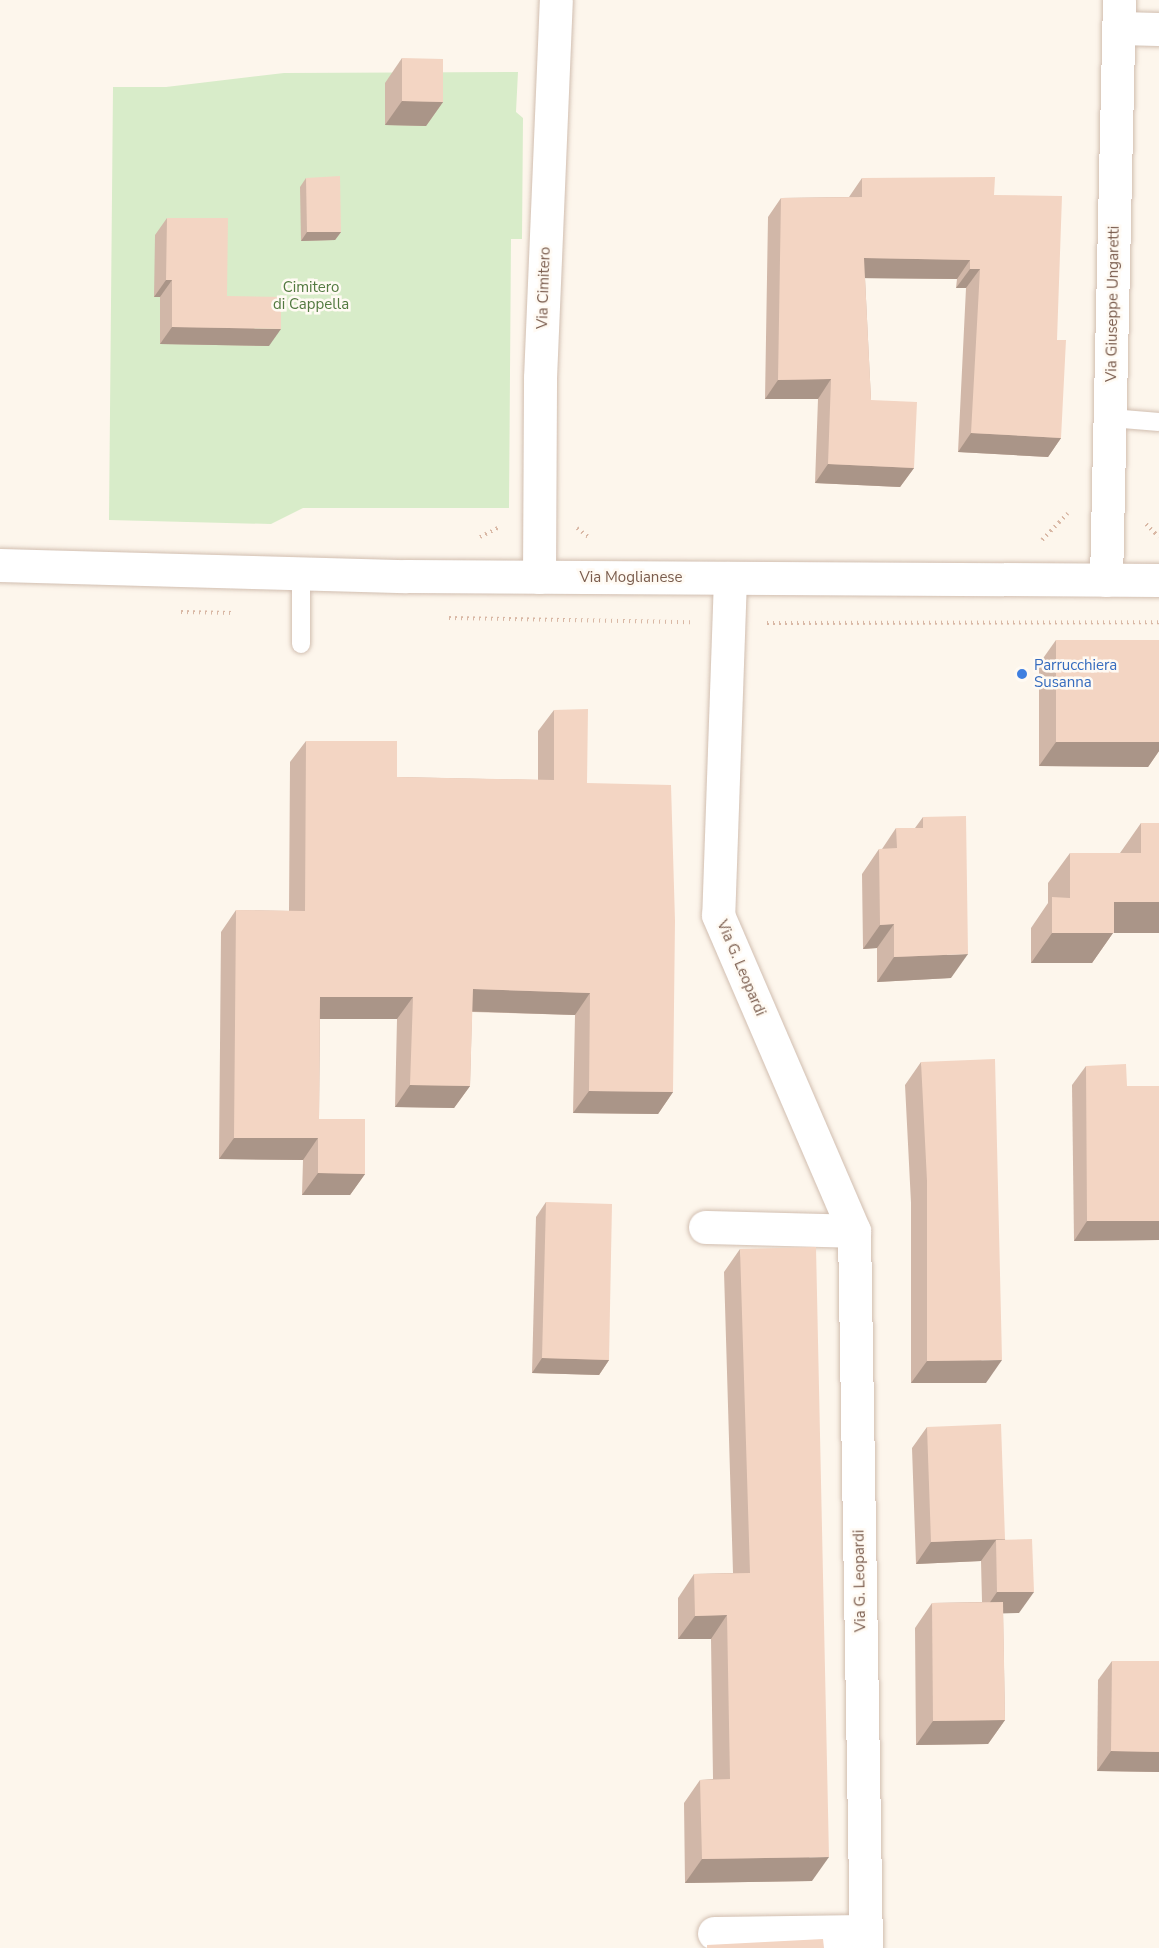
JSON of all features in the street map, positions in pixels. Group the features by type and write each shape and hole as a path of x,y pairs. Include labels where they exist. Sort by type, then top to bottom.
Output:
{"street":[{"name":"Via Cimitero","path":"539,577 540,378 556,0"},
{"name":"Via Giuseppe Ungaretti","path":"1106,580 1119,14 1159,29"},
{"name":"Via Moglianese","path":"0,565 301,574 1159,580"},
{"name":"Via G. Leopardi","path":"714,1933 866,1939 854,1231 718,915 730,578"},
{"path":"705,1227 854,1231"}],"lane":[{"path":"1111,418 1159,422"},
{"path":"301,574 301,644"}],"path":[{"path":"180,612 240,613"},
{"path":"440,617 729,623 1159,622"}],"green space":[{"name":"Cimitero di Cappella","path":"518,72 516,112 523,118 522,239 511,239 509,508 303,508 271,524 109,520 113,87 166,87 284,73"}],"building":[{"path":"402,58 443,59 443,102 402,101"},
{"path":"340,176 341,232 307,232 306,178"},
{"path":"995,177 994,195 1062,196 1057,340 1066,340 1061,438 971,433 980,269 970,269 970,260 864,258 871,400 917,402 914,468 828,464 831,379 778,380 781,198 862,197 862,178"},
{"path":"167,218 228,218 227,296 281,297 281,329 172,327 172,280 166,280"},
{"path":"1056,640 1159,640 1159,742 1056,742"},
{"path":"588,709 587,783 671,785 675,921 673,1092 589,1091 590,993 473,989 470,1086 410,1085 413,997 320,997 319,1119 365,1119 365,1174 318,1173 318,1138 234,1138 236,910 305,911 306,741 397,741 397,777 554,780 554,710"},
{"path":"966,816 968,954 894,957 894,924 880,925 879,849 897,848 896,828 923,828 923,817"},
{"path":"1141,823 1159,823 1159,902 1114,902 1114,933 1052,933 1052,897 1070,898 1070,853 1141,853"},
{"path":"995,1059 1002,1360 927,1361 927,1181 921,1062"},
{"path":"1126,1064 1127,1086 1159,1086 1159,1221 1087,1221 1086,1066"},
{"path":"546,1202 612,1204 609,1360 542,1358"},
{"path":"816,1247 829,1857 702,1859 700,1780 730,1779 727,1615 695,1616 694,1574 750,1573 740,1249"},
{"path":"1001,1424 1005,1539 931,1542 927,1427"},
{"path":"1032,1539 1034,1592 997,1592 996,1540"},
{"path":"1003,1602 1005,1720 933,1721 932,1603"},
{"path":"1112,1661 1159,1661 1159,1752 1111,1751"},
{"path":"823,1939 824,1948 707,1948 707,1945"}],"place":[{"name":"Parrucchiera Susanna","path":"1022,674"}]}
